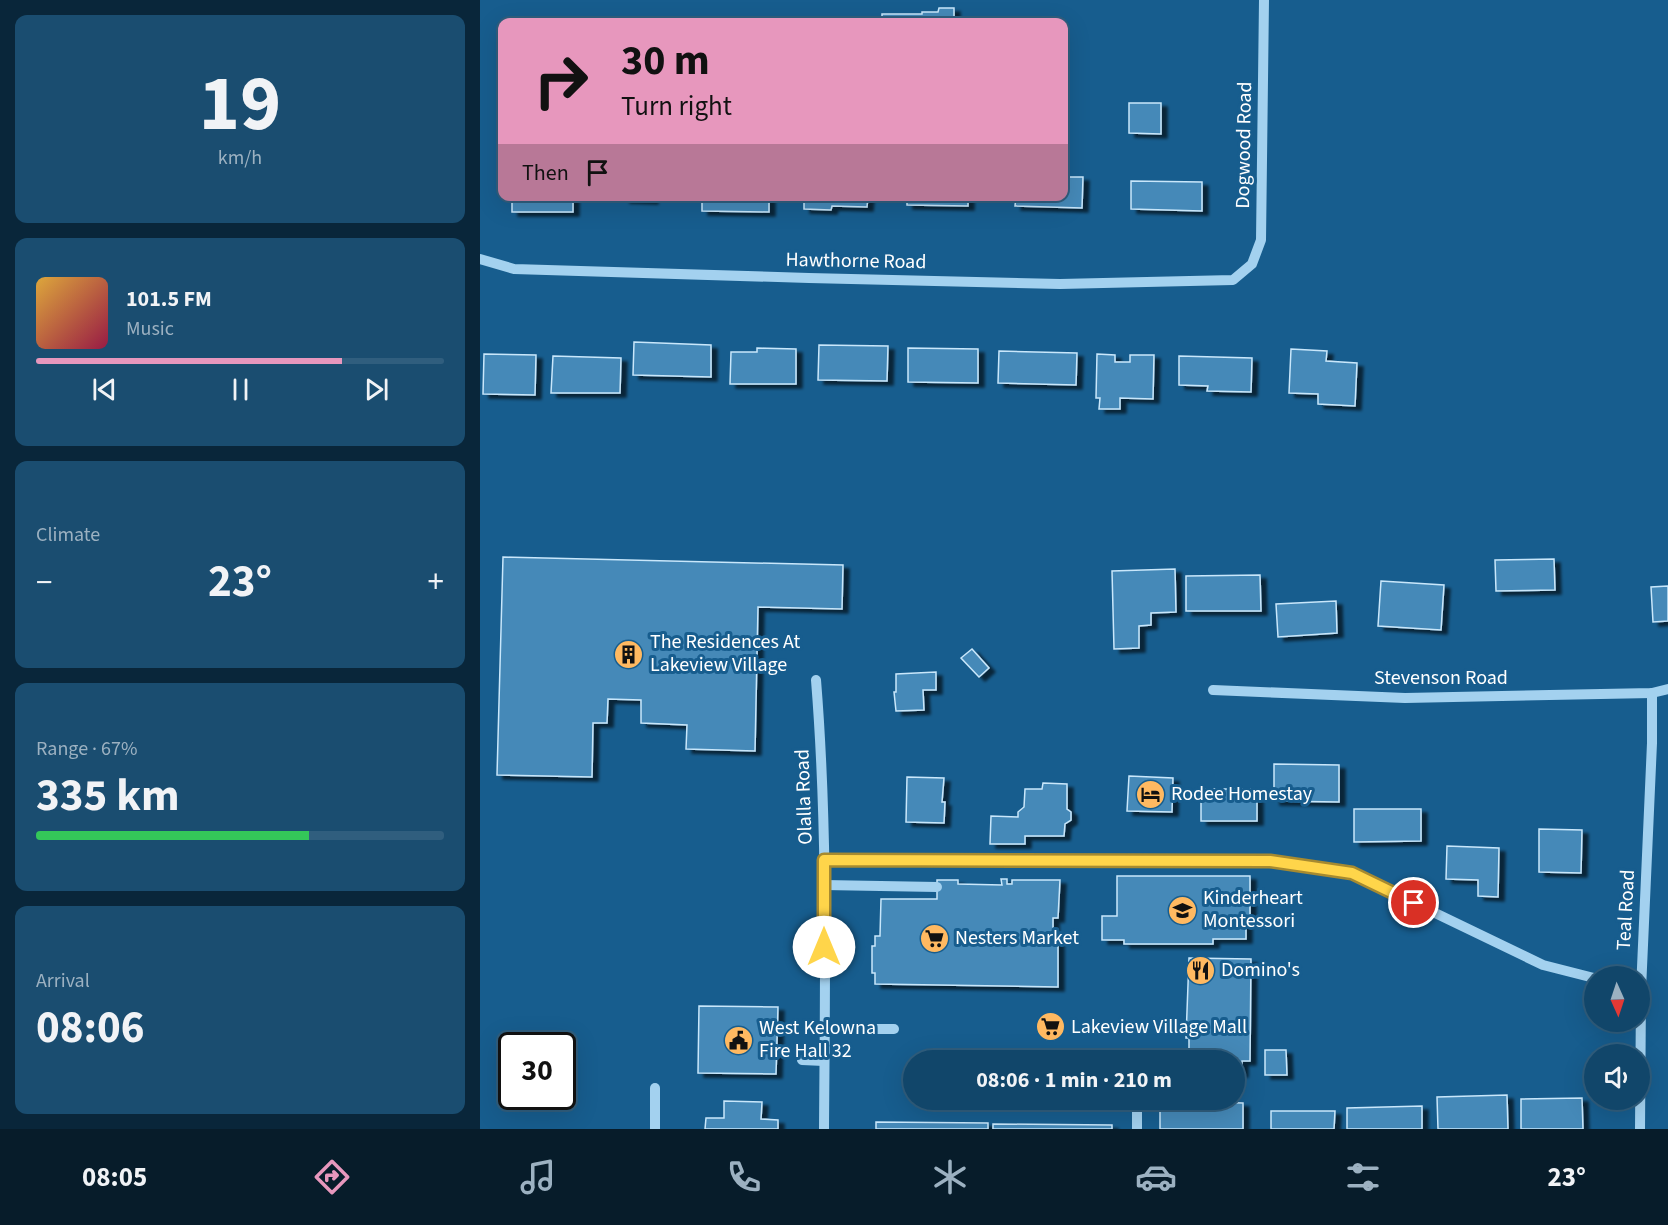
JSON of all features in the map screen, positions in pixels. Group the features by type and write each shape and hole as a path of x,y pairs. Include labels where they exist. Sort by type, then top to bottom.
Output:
{"street":[{"name":"Dogwood Road","path":"1233,280 1252,264 1261,240 1264,0"},
{"name":"Hawthorne Road","path":"480,259 514,269 808,278 1059,284 1233,280"},
{"name":"Olalla Road","path":"816,680 824,860 824,1129"},
{"name":"Stevenson Road","path":"1213,690 1405,698 1652,693 1668,689"},
{"name":"Teal Road","path":"1641,966 1652,743 1652,693"},
{"path":"824,860 1270,861 1352,873 1543,965 1584,975"},
{"path":"824,885 937,887"},
{"path":"824,1029 894,1029"},
{"name":"Teal Road","path":"1640,1032 1640,1129"},
{"path":"802,1060 825,1062"},
{"path":"655,1088 655,1129"},
{"path":"1137,1110 1137,1129"}],"building":[{"path":"939,8 954,8 954,18 882,18 882,14 938,12"},
{"path":"1129,103 1161,103 1161,134 1129,133"},
{"path":"1068,177 1083,177 1082,208 1015,206 1016,201 1068,201"},
{"path":"1131,181 1202,182 1202,211 1131,209"},
{"path":"512,201 573,201 573,212 512,212"},
{"path":"702,201 769,201 769,212 702,211"},
{"path":"804,201 868,201 867,207 832,206 831,210 804,209"},
{"path":"907,201 968,201 968,206 907,205"},
{"path":"634,342 711,345 711,377 633,375"},
{"path":"819,345 888,346 887,381 818,380"},
{"path":"757,348 796,349 796,384 730,384 731,352 757,352"},
{"path":"908,348 978,349 978,383 908,382"},
{"path":"1291,349 1327,351 1326,361 1357,363 1355,406 1318,404 1318,394 1289,393"},
{"path":"999,351 1077,353 1076,385 998,383"},
{"path":"484,354 536,355 535,395 483,394"},
{"path":"1097,354 1115,355 1115,362 1130,362 1130,355 1154,355 1153,399 1120,398 1120,409 1099,409 1100,398 1096,398"},
{"path":"553,356 621,358 620,393 551,393"},
{"path":"1179,356 1252,358 1251,392 1207,391 1208,386 1179,385"},
{"name":"The Residences At Lakeview Village","path":"503,557 843,565 842,609 758,607 755,751 686,749 687,725 641,723 641,700 608,699 607,723 593,723 592,777 497,775"},
{"path":"1554,559 1555,590 1496,591 1495,560"},
{"path":"1175,569 1176,612 1151,613 1151,625 1139,626 1139,648 1114,649 1112,571"},
{"path":"1260,575 1261,611 1186,611 1186,576"},
{"path":"1381,581 1444,585 1441,630 1378,626"},
{"path":"1668,586 1668,621 1653,622 1651,587"},
{"path":"1336,601 1337,633 1278,637 1276,604"},
{"path":"972,649 989,668 979,677 961,658"},
{"path":"936,672 936,690 923,690 924,710 896,711 894,692 896,692 896,674"},
{"path":"1274,764 1339,765 1339,802 1274,801"},
{"name":"Rodee Homestay","path":"1129,776 1173,778 1172,812 1127,811"},
{"path":"907,777 944,778 942,802 945,802 944,823 906,822"},
{"path":"1043,783 1067,784 1067,809 1071,812 1071,820 1065,824 1064,836 1025,836 1025,844 990,844 991,816 1018,817 1018,812 1024,807 1025,789 1042,789"},
{"path":"1201,789 1257,789 1257,821 1201,821"},
{"path":"1354,809 1421,809 1421,841 1354,842"},
{"path":"1539,829 1582,830 1581,873 1539,872"},
{"path":"1447,846 1499,848 1498,897 1478,896 1478,880 1446,879"},
{"path":"1117,876 1250,876 1250,921 1246,921 1246,939 1213,939 1213,944 1124,944 1124,940 1102,940 1102,916 1117,916"},
{"path":"1001,879 1007,879 1007,884 1012,884 1012,880 1060,880 1058,918 1053,918 1053,938 1058,937 1058,987 875,984 875,973 872,973 872,946 875,946 875,936 880,936 881,899 937,899 937,880 958,880 958,884 1002,885"},
{"path":"1189,958 1251,959 1250,1061 1245,1061 1245,1050 1189,1050 1189,1038 1186,1038"},
{"name":"West Kelowna Fire Hall 32","path":"699,1006 778,1007 776,1074 698,1073"},
{"path":"1265,1050 1286,1050 1287,1075 1265,1075"},
{"path":"1507,1095 1508,1129 1438,1129 1437,1097"},
{"path":"1582,1098 1583,1129 1521,1129 1521,1099"},
{"path":"724,1101 762,1102 761,1119 778,1120 778,1129 705,1129 706,1118 724,1118"},
{"path":"1422,1106 1422,1129 1347,1129 1347,1108"},
{"path":"1160,1110 1243,1110 1243,1129 1160,1129"},
{"path":"1271,1111 1335,1111 1334,1129 1271,1129"},
{"path":"876,1122 988,1123 988,1129 876,1129"},
{"path":"993,1124 1112,1125 1112,1129 993,1129"}],"place":[{"name":"The Residences At Lakeview Village","path":"629,654"},
{"name":"Rodee Homestay","path":"1150,794"},
{"name":"Kinderheart Montessori","path":"1182,910"},
{"name":"Nesters Market","path":"934,938"},
{"name":"Domino's","path":"1200,970"},
{"name":"Lakeview Village Mall","path":"1050,1027"},
{"name":"West Kelowna Fire Hall 32","path":"738,1040"}],"route":[{"path":"824,947 824,860 1270,861 1352,873 1414,903"}]}
